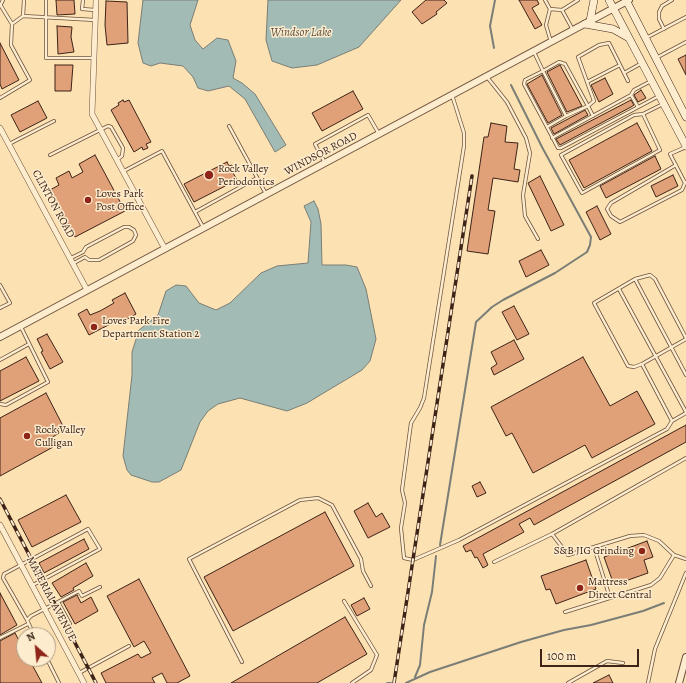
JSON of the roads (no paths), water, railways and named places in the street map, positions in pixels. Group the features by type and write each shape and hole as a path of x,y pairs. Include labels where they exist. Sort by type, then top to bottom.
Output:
{"main road":[{"path":"594,0 587,23 613,29 629,38"},
{"path":"609,0 686,146"},
{"path":"627,0 684,109 686,118"}],"street":[{"path":"96,0 92,114 124,170 165,249"},
{"name":"WINDSOR ROAD","path":"0,337 614,9 627,0"},
{"name":"CLINTON ROAD","path":"0,128 74,263 87,290"},
{"name":"MATERIAL AVENUE","path":"0,525 84,683"},
{"path":"679,683 686,657"}],"lane":[{"path":"0,97 30,80 11,45 12,24 0,6 3,0"},
{"path":"23,16 24,0"},
{"path":"46,0 46,58 94,58"},
{"path":"82,0 82,9 96,10"},
{"path":"545,0 550,9 546,25 551,42"},
{"path":"550,9 562,10 578,0"},
{"path":"664,29 659,19 659,12 662,6 672,0"},
{"path":"562,10 574,30"},
{"path":"12,24 23,16 95,20"},
{"path":"646,38 686,17"},
{"path":"656,58 686,42"},
{"path":"547,127 588,106 594,101 578,57 599,45 609,43 628,82"},
{"path":"533,52 566,116"},
{"path":"593,116 565,64 559,62 525,80 524,84 558,148 561,148 659,96"},
{"path":"624,73 642,63"},
{"path":"587,82 620,65"},
{"path":"486,77 507,102 526,138 530,153 523,195 525,216 538,239"},
{"path":"552,138 631,95 634,90 651,81"},
{"path":"452,95 464,133 464,146 424,398 411,423 402,490 405,503 401,528 404,558 413,560 458,540 667,429 672,421 686,413 618,289"},
{"path":"631,95 638,107"},
{"path":"644,114 660,150 582,193 561,155 634,115 644,114 663,103"},
{"path":"325,163 315,144 368,115 379,134"},
{"path":"8,144 54,121"},
{"path":"50,156 108,126 112,127 123,148 122,156 118,159"},
{"path":"229,126 266,195"},
{"path":"676,164 611,203 607,209 611,216 620,222 682,190 685,182 676,164 670,154 686,146"},
{"path":"124,170 162,151 203,228"},
{"path":"195,212 258,178"},
{"path":"71,258 82,252 86,247 124,227 129,227 134,230 136,235 133,241 99,260 89,260 85,257 74,263"},
{"path":"647,275 653,276 686,338 671,348 634,367 627,366 594,304 595,302 635,280 647,275"},
{"path":"635,280 686,375"},
{"path":"0,285 10,303 0,308"},
{"path":"0,404 6,404 48,382 20,326"},
{"path":"0,360 29,344"},
{"path":"642,364 672,421"},
{"path":"494,562 552,534 686,458"},
{"path":"242,662 189,559 296,502 309,497 318,498 332,504 361,559 363,571 370,586"},
{"path":"30,627 3,578 5,573 88,528 100,549 32,586"},
{"path":"552,534 568,555 630,536 644,535 659,541 674,554 686,559"},
{"path":"594,547 610,598"},
{"path":"564,612 656,582 674,554"},
{"path":"648,683 655,650 686,573"},
{"path":"0,638 45,609 78,591 82,596 100,587"},
{"path":"344,601 377,655 371,670 352,683"},
{"path":"58,602 70,624"},
{"path":"79,673 129,646"},
{"path":"568,683 607,662 623,664"},
{"path":"51,667 59,683"}],"water":[{"path":"143,0 198,0 190,25 195,40 203,49 217,38 228,40 236,61 233,78 242,83 255,94 286,145 275,152 245,99 229,86 208,91 198,88 193,77 183,66 160,63 151,66 143,63 138,43"},
{"name":"Windsor Lake","path":"268,0 401,0 359,47 317,65 292,68 272,61 266,40"},
{"path":"314,201 318,209 321,224 322,265 346,265 357,267 366,289 376,339 370,361 362,370 307,403 287,411 240,398 218,404 208,411 200,422 181,470 159,482 152,482 131,475 127,470 123,456 132,375 132,352 139,330 158,315 166,291 176,285 186,286 199,303 216,310 230,303 261,273 277,266 308,263 311,222 304,206"}],"waterway":[{"path":"494,48 490,26 495,0"},
{"path":"440,545 476,322 492,307 503,300 555,273 587,252 590,245 591,237 542,147 511,85"},
{"path":"415,677 420,665 424,625 432,592 436,556"},
{"path":"406,683 430,672 521,642 643,611 664,603"}],"railway":[{"path":"394,683 472,176"},
{"path":"0,499 96,683"}],"place":[{"name":"Rock Valley Periodontics","path":"209,175"},
{"name":"Loves Park Post Office","path":"88,200"},
{"name":"Loves Park Fire Department Station 2","path":"94,327"},
{"name":"Rock Valley Culligan","path":"27,436"},
{"name":"S&B JIG Grinding","path":"642,551"},
{"name":"Mattress Direct Central","path":"580,588"}]}
